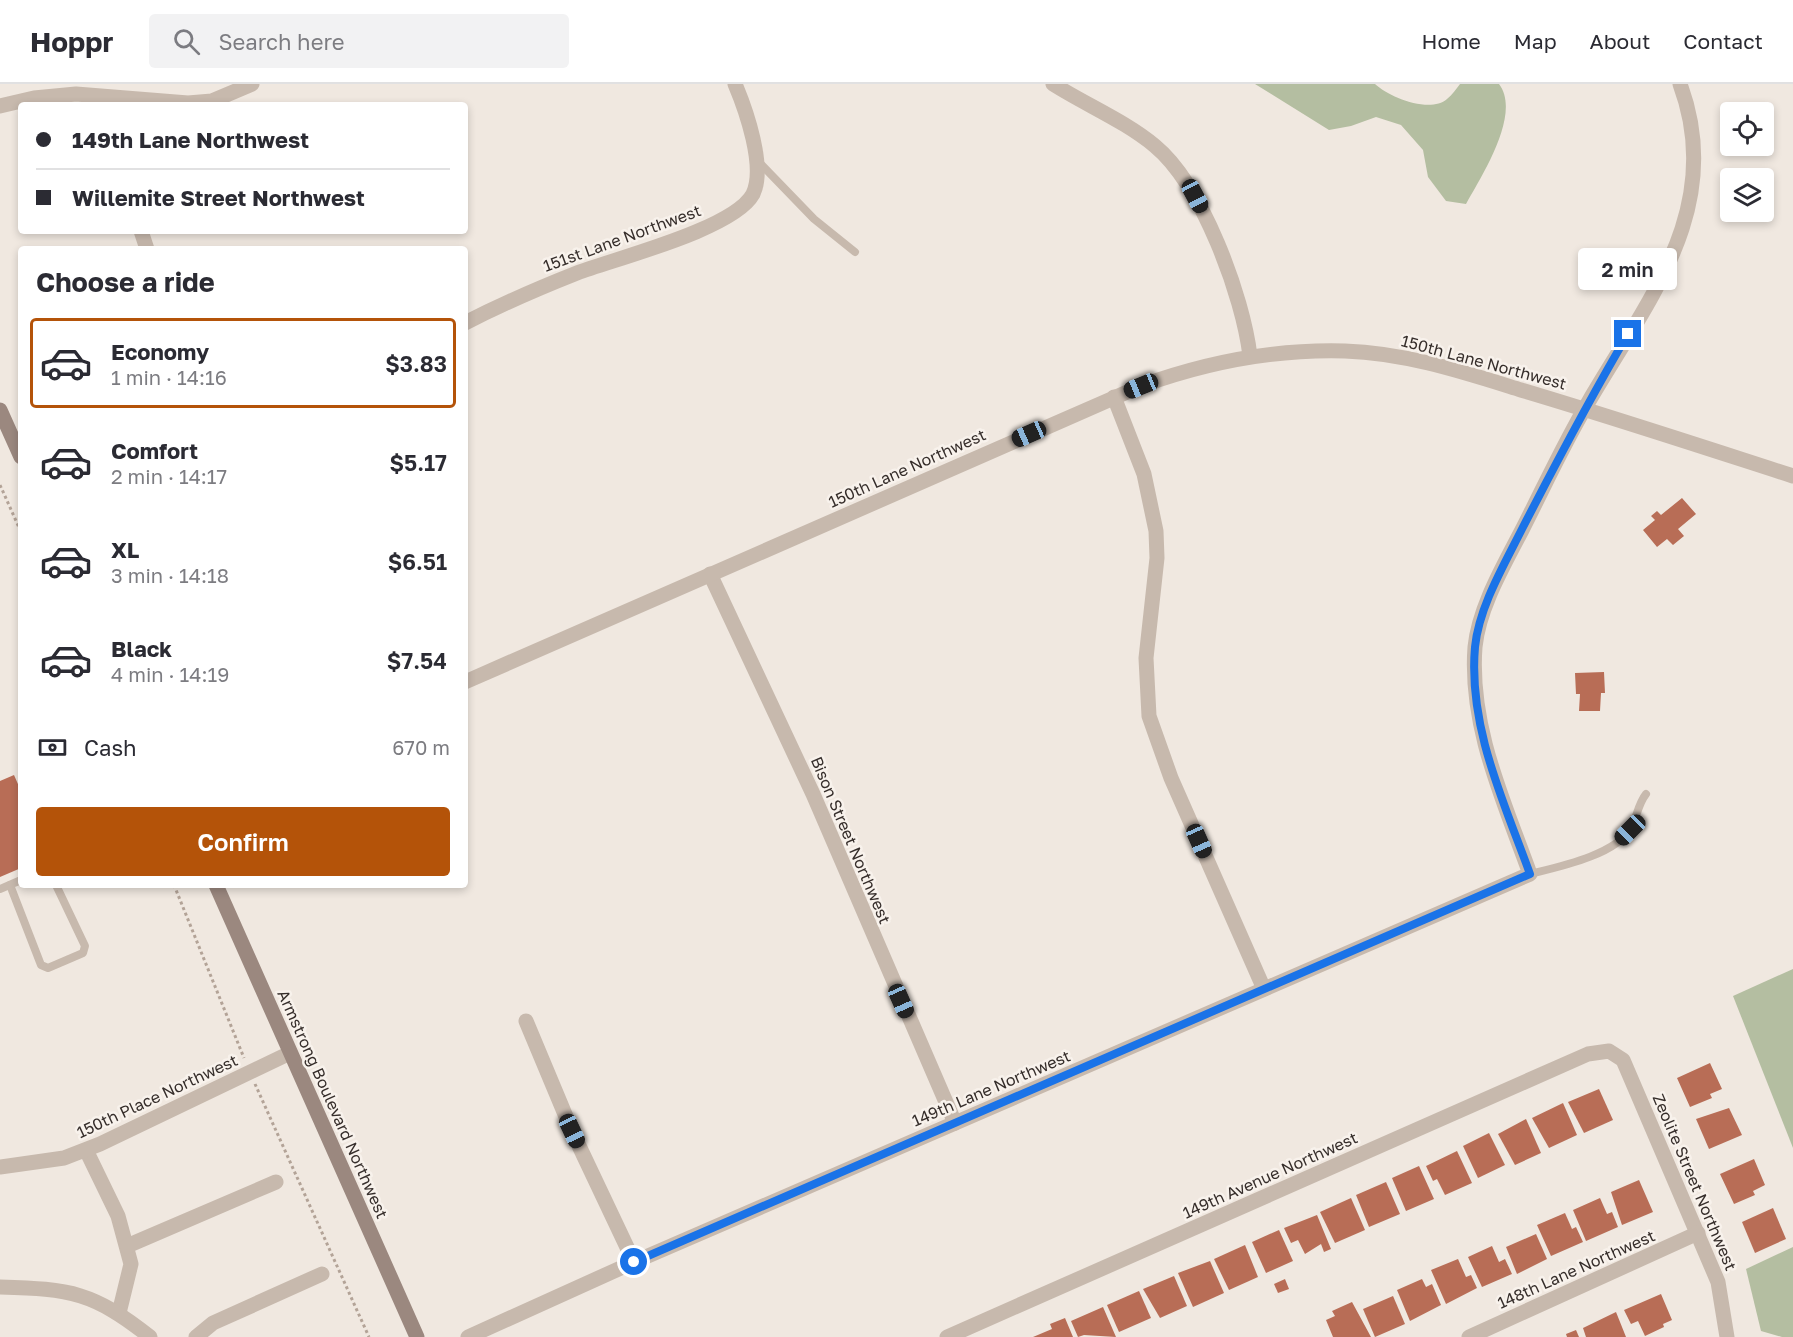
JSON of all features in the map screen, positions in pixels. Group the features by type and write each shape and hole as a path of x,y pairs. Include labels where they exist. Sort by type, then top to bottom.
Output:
{"main road":[{"path":"0,410 18,450"},
{"name":"Armstrong Boulevard Northwest","path":"217,888 417,1337"}],"street":[{"path":"200,102 212,101 252,84"},
{"name":"151st Lane Northwest","path":"468,321 558,281 703,230 745,206 753,193 758,177 743,102 735,84"},
{"path":"1053,84 1154,145 1173,163 1188,183 1218,247 1247,334 1250,356"},
{"path":"1530,874 1482,736 1477,695 1475,646 1483,614 1510,552 1584,408 1660,278 1686,223 1694,183 1695,151 1680,84"},
{"path":"20,102 54,95 127,102"},
{"path":"0,106 18,102"},
{"name":"150th Lane Northwest","path":"468,681 1114,397 1188,370 1250,356 1345,351 1401,357 1584,408 1793,476"},
{"path":"1114,397 1144,474 1156,531 1157,558 1146,657 1149,716 1171,778 1264,989"},
{"name":"Bison Street Northwest","path":"710,574 813,794 955,1123"},
{"name":"149th Lane Northwest","path":"468,1337 634,1262 1530,874"},
{"path":"526,1021 572,1131 634,1262"},
{"name":"Zeolite Street Northwest","path":"1609,1051 1623,1060 1698,1233 1718,1282 1727,1337"},
{"name":"149th Avenue Northwest","path":"946,1337 1588,1054 1609,1051"},
{"name":"150th Place Northwest","path":"0,1167 56,1160 86,1150 290,1053"},
{"path":"86,1150 118,1215 131,1264 119,1313"},
{"path":"127,1246 276,1182"},
{"name":"148th Lane Northwest","path":"1469,1337 1698,1233"},
{"path":"196,1337 213,1323 322,1274"},
{"path":"0,1287 77,1293 119,1313 150,1337"}],"lane":[{"path":"755,159 814,219 855,252"},
{"path":"1530,874 1587,858 1619,841 1630,830 1646,794"},
{"path":"0,889 18,881"},
{"path":"10,885 41,965 48,968 83,953 85,946 57,888"}],"path":[{"path":"0,485 18,525"},
{"path":"175,888 250,1072 369,1337"}],"green space":[{"path":"1255,84 1375,84 1399,98 1431,105 1447,99 1460,84 1499,84 1505,97 1506,112 1497,145 1466,204 1446,201 1428,177 1423,150 1401,125 1376,117 1351,126 1329,130"},
{"path":"1793,969 1793,1148 1733,996"},
{"path":"1793,1247 1793,1337 1782,1337 1761,1331 1746,1269"}],"building":[{"path":"1682,498 1696,514 1678,529 1684,536 1673,545 1667,539 1657,547 1643,530 1655,520 1651,516 1657,511 1661,515"},
{"path":"1604,672 1605,693 1601,693 1600,711 1579,711 1580,694 1576,694 1575,673"},
{"path":"14,775 18,784 18,869 0,877 0,781"},
{"path":"1710,1063 1722,1089 1710,1094 1712,1098 1690,1107 1677,1078"},
{"path":"1599,1089 1613,1120 1584,1133 1568,1102"},
{"path":"1563,1103 1577,1135 1549,1148 1532,1118"},
{"path":"1729,1108 1742,1135 1709,1149 1696,1119"},
{"path":"1526,1119 1541,1153 1515,1165 1498,1134"},
{"path":"1489,1133 1505,1165 1478,1178 1463,1146"},
{"path":"1457,1151 1472,1183 1445,1195 1437,1179 1433,1181 1426,1166"},
{"path":"1754,1159 1765,1185 1753,1191 1755,1195 1734,1204 1720,1174"},
{"path":"1419,1166 1434,1199 1406,1211 1392,1178"},
{"path":"1639,1180 1653,1212 1622,1225 1611,1192"},
{"path":"1386,1182 1400,1214 1369,1227 1356,1195"},
{"path":"1351,1198 1365,1230 1335,1243 1320,1212"},
{"path":"1600,1198 1607,1214 1612,1212 1618,1227 1586,1241 1573,1210"},
{"path":"1773,1208 1786,1239 1755,1253 1742,1222"},
{"path":"1565,1213 1572,1229 1576,1227 1583,1242 1551,1256 1537,1225"},
{"path":"1317,1215 1331,1249 1324,1252 1321,1244 1305,1254 1298,1240 1291,1243 1284,1228"},
{"path":"1279,1230 1293,1261 1266,1273 1252,1242"},
{"path":"1536,1234 1547,1259 1517,1274 1506,1247"},
{"path":"1245,1245 1258,1277 1229,1290 1214,1259"},
{"path":"1492,1246 1499,1262 1505,1259 1512,1274 1482,1287 1468,1257"},
{"path":"1458,1259 1466,1277 1471,1275 1477,1288 1446,1304 1431,1270"},
{"path":"1210,1261 1224,1293 1193,1307 1178,1273"},
{"path":"1174,1276 1187,1306 1160,1318 1143,1289"},
{"path":"1285,1279 1289,1289 1278,1293 1274,1284"},
{"path":"1422,1279 1426,1287 1432,1284 1441,1305 1410,1321 1397,1290"},
{"path":"1139,1291 1151,1318 1119,1332 1107,1305"},
{"path":"1661,1294 1672,1320 1663,1324 1664,1327 1645,1336 1638,1321 1631,1324 1624,1310"},
{"path":"1393,1296 1405,1324 1375,1337 1363,1309"},
{"path":"1352,1302 1371,1337 1333,1337 1326,1320 1335,1316 1332,1311"},
{"path":"1103,1307 1116,1337 1084,1335 1078,1337 1071,1321"},
{"path":"1616,1312 1626,1337 1586,1337 1583,1328"},
{"path":"1065,1318 1073,1337 1033,1337 1052,1329 1050,1324"},
{"path":"1576,1330 1579,1337 1567,1337 1566,1334"}],"route":[{"path":"634,1262 1530,874 1490,765 1482,736 1477,695 1475,646 1483,614 1510,552 1584,408 1628,334"}]}
